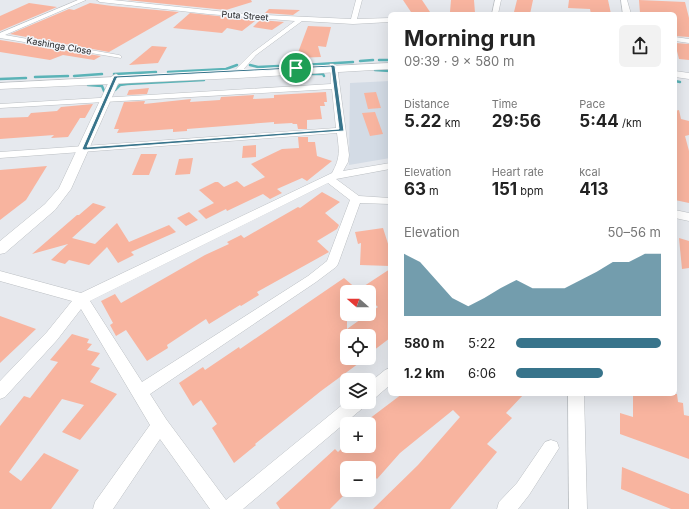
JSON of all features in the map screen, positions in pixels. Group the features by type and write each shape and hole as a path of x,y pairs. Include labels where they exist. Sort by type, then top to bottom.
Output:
{"main road":[{"path":"333,68 388,62"},
{"path":"0,86 388,66"},
{"path":"677,74 689,76"},
{"path":"677,78 689,80"},
{"path":"0,81 115,79"}],"street":[{"path":"0,36 83,0"},
{"name":"Puta Street","path":"100,0 198,13 353,22 388,20"},
{"path":"353,22 359,0"},
{"path":"495,12 498,0"},
{"path":"624,0 627,12"},
{"path":"238,73 254,54 300,20"},
{"name":"Kashinga Close","path":"0,36 118,56"},
{"path":"677,39 689,41"},
{"path":"333,68 344,155 343,162 333,177"},
{"path":"0,249 50,207 65,189 84,149 104,100 115,79"},
{"path":"0,106 336,86"},
{"path":"0,155 342,130"},
{"path":"0,392 52,336 82,299 333,177 388,166"},
{"path":"333,177 356,198 388,201"},
{"path":"140,392 312,279 332,264 356,198"},
{"path":"677,214 689,217"},
{"path":"0,276 82,299 160,425 221,509"},
{"path":"376,387 388,378"},
{"path":"576,396 578,509"},
{"path":"229,509 350,409"},
{"path":"102,509 160,425"},
{"path":"506,509 523,489 551,448"}],"shaded area":[{"path":"388,81 388,158 349,165 350,83"}],"building":[{"path":"127,0 251,0 252,2 226,10"},
{"path":"403,0 422,0 430,12 411,12"},
{"path":"451,0 474,0 475,12 450,12"},
{"path":"517,0 533,0 530,12 514,12"},
{"path":"569,0 608,0 611,12 591,12 590,9 568,8"},
{"path":"639,0 685,2 689,18 689,37 677,36 677,12 640,12"},
{"path":"29,3 57,7 0,31 0,16"},
{"path":"90,3 179,12 109,52 10,34 69,9 74,10"},
{"path":"269,9 300,10 293,15 265,13"},
{"path":"190,13 255,21 242,31 227,28 222,33 173,28"},
{"path":"260,20 284,22 272,30 253,27"},
{"path":"308,26 331,27 326,47 318,46 321,57 296,58"},
{"path":"0,40 101,56 94,60 63,55 50,60 0,52"},
{"path":"677,43 689,44 689,60 679,59"},
{"path":"152,46 167,47 158,63 129,65"},
{"path":"149,88 147,94 127,95 129,90"},
{"path":"326,92 327,102 324,102 325,106 320,106 322,119 307,120 307,129 298,129 297,124 274,124 274,122 187,129 187,131 173,132 173,129 117,133 119,129 114,129 124,102 145,101 144,104 191,99 190,102 220,100 221,97 254,95 253,99 274,98 274,95"},
{"path":"376,92 381,108 368,109 364,93"},
{"path":"93,104 85,118 80,118 68,137 51,138 54,135 0,139 0,118 28,117 31,113 57,111 61,107"},
{"path":"677,110 679,110 681,119 689,121 689,135 685,136 689,151 689,203 677,200"},
{"path":"375,112 383,134 370,136 362,113"},
{"path":"298,137 308,137 308,142 315,142 317,156 332,161 307,181 302,178 277,189 282,193 270,199 263,194 206,219 198,211 214,203 199,190 215,182 218,182 224,187 237,181 244,187 265,177 251,164 282,149 299,148"},
{"path":"256,145 256,157 242,158 243,146"},
{"path":"141,154 157,154 149,175 132,175"},
{"path":"193,158 190,174 175,175 179,159"},
{"path":"47,166 26,200 0,220 0,170"},
{"path":"322,192 340,202 325,213 339,225 337,229 317,241 329,252 257,292 259,295 209,324 206,319 167,345 168,348 147,361 126,330 116,336 110,325 113,323 101,301 115,294 121,303 205,255 229,244 227,242 241,235 244,238 298,207 300,208"},
{"path":"93,203 106,207 72,238 95,244 117,223 129,242 169,225 176,232 131,252 134,255 118,263 107,247 89,265 69,260 65,264 51,260 68,244 32,254"},
{"path":"189,212 198,220 186,226 177,218"},
{"path":"383,228 388,244 388,266 360,265 361,243 358,244 355,232"},
{"path":"679,238 689,241 689,268 682,269"},
{"path":"388,270 388,340 376,349 376,329 347,329 358,321 376,321 376,308 378,307 376,305 376,285 366,285"},
{"path":"344,278 352,285 340,285 340,321 347,321 347,329 340,329 340,365 356,365 346,373 340,373 340,377 255,444 256,445 234,463 212,428 217,424 201,400 193,406 179,383 203,367 205,370 239,347 240,349"},
{"path":"0,316 36,329 0,363"},
{"path":"72,334 89,339 87,343 92,344 87,350 100,353 91,365 100,368 90,382 117,394 80,440 62,432 84,405 62,399 9,472 21,481 44,453 79,470 51,509 0,509 0,426 24,396 30,398 58,362 50,360"},
{"path":"677,394 678,402 683,403 684,415 689,416 689,459 620,434 620,413 633,417 633,396 677,396"},
{"path":"399,396 522,396 506,413 512,418 487,444 497,452 450,509 373,509 418,465 460,417 453,410 400,453 377,479 376,461 340,461 340,497 342,497 330,509 280,509 276,503 335,449 338,452 340,450 340,453 376,453 376,417 372,417"},
{"path":"622,467 689,494 689,509 671,509 621,489"}],"waterway":[{"path":"360,61 373,60"},
{"path":"379,60 388,60"},
{"path":"287,66 353,62"},
{"path":"168,72 226,69 237,65"},
{"path":"250,65 258,67 279,66"},
{"path":"375,70 388,71"},
{"path":"114,74 156,72"},
{"path":"74,76 102,74"},
{"path":"311,74 323,74 324,76"},
{"path":"35,77 68,76"},
{"path":"0,79 26,78"},
{"path":"115,90 120,85 127,84 204,80"},
{"path":"88,85 102,86 104,91"}],"route":[{"path":"333,66 342,130 84,149 104,100 116,77 296,68 333,66"}]}
